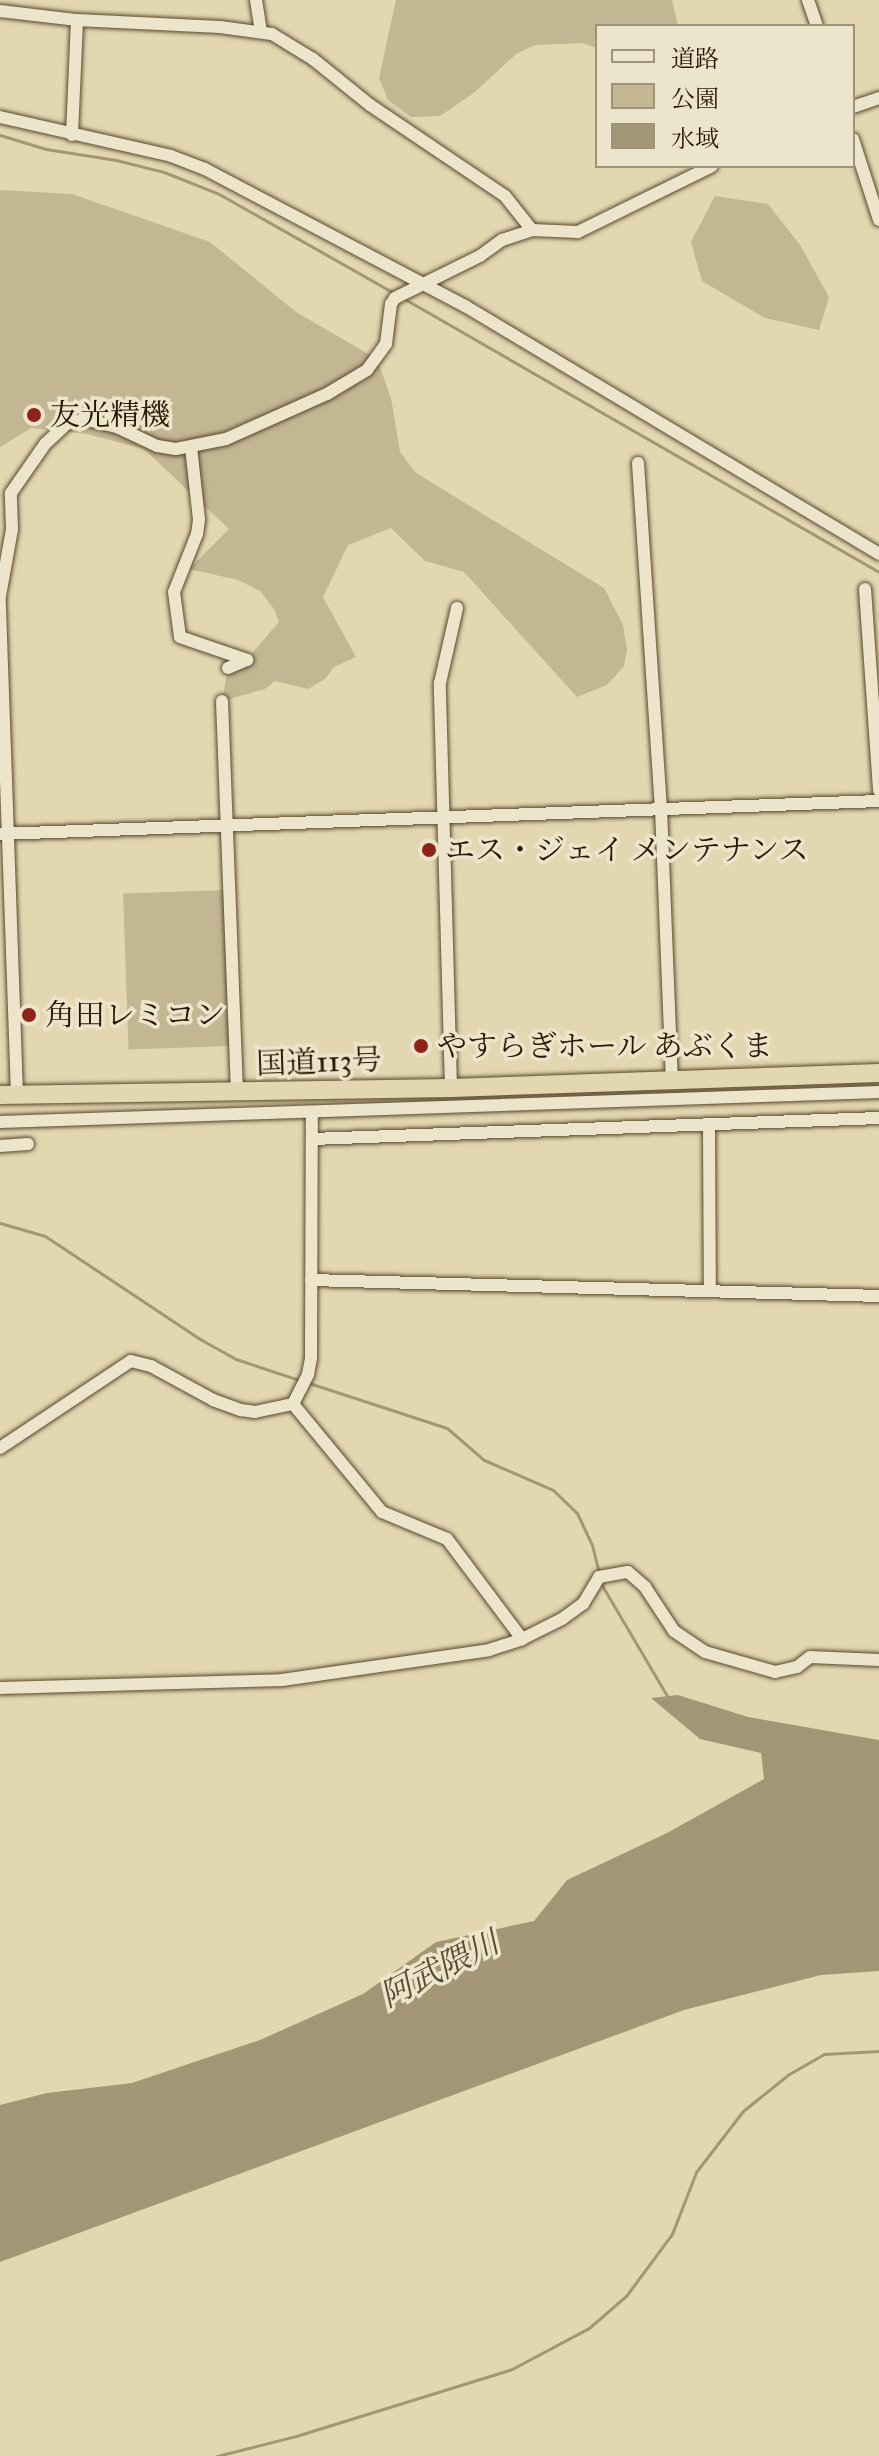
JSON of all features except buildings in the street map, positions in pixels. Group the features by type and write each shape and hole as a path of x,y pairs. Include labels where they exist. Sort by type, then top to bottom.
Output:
{"highway":[{"name":"国道113号","path":"8,1095 451,1088 879,1073"}],"street":[{"path":"256,0 261,32"},
{"path":"808,0 816,24"},
{"path":"0,11 77,20 220,27 272,34 313,59 370,105 505,196 532,230"},
{"path":"72,135 77,20"},
{"path":"855,106 879,98"},
{"path":"0,117 171,156 205,169 427,285 879,554"},
{"path":"855,145 879,220"},
{"path":"8,1095 0,596 12,529 11,493 53,434 70,421 88,420 117,427 157,446 191,447 226,439 356,379 374,363 386,344 391,304 395,298 427,285 480,256 502,240 532,230 578,232 708,168"},
{"path":"191,447 197,534 179,573 174,604 180,622 180,637 247,660 228,668"},
{"path":"638,463 661,809 672,1080"},
{"path":"865,589 879,791"},
{"path":"451,1088 440,683 457,608"},
{"path":"222,701 237,1093"},
{"path":"4,834 879,801"},
{"path":"0,1122 879,1092"},
{"path":"293,1404 308,1374 311,1358 312,1112"},
{"path":"312,1139 879,1118"},
{"path":"709,1125 710,1291"},
{"path":"0,1146 28,1144"},
{"path":"311,1280 879,1296"},
{"path":"0,1448 131,1361 151,1366 213,1400 241,1410 255,1412 293,1404"},
{"path":"293,1404 382,1512 447,1539 522,1639"},
{"path":"0,1688 282,1680 489,1650 522,1639 583,1604 599,1577 628,1572 645,1587 674,1631 705,1652 775,1672 797,1667 810,1657 879,1660"}],"green space":[{"path":"396,0 672,0 678,24 595,24 595,47 582,43 535,45 516,54 475,92 440,116 411,117 388,100 379,78"},
{"path":"0,190 72,194 210,242 296,312 377,359 391,398 400,452 416,473 604,588 623,625 627,650 624,666 607,685 577,697 464,572 425,561 391,528 348,545 323,597 356,657 334,667 325,679 308,689 275,681 265,689 222,701 228,668 247,659 279,622 274,609 260,591 238,580 189,569 229,529 144,449 87,434 31,428 0,447"},
{"path":"715,196 768,204 800,245 829,297 819,330 765,318 702,281 691,242"},
{"path":"225,890 230,1046 129,1049 123,894"}],"water":[{"name":"阿武隈川","path":"678,1695 748,1717 879,1740 879,1971 821,1975 684,2010 0,2262 0,2105 47,2093 132,2083 260,2040 363,1994 436,1942 534,1921 567,1880 667,1833 764,1779 761,1753 700,1739 651,1698"}],"waterway":[{"path":"0,135 46,149 116,160 164,172 219,194 396,294"},
{"path":"403,298 879,572"},
{"path":"0,1223 45,1236 200,1339 236,1359 302,1381"},
{"path":"309,1383 447,1428 484,1460 553,1490 577,1513 592,1545 599,1574"},
{"path":"600,1582 669,1699"},
{"path":"217,2456 296,2436 512,2369 589,2328 626,2296 672,2234 696,2172 743,2111 789,2074 824,2054 879,2051"}],"place":[{"name":"友光精機","path":"34,415"},
{"name":"エス・ジェイ メンテナンス","path":"429,850"},
{"name":"角田レミコン","path":"29,1015"},
{"name":"やすらぎホール あぶくま","path":"421,1046"}]}
